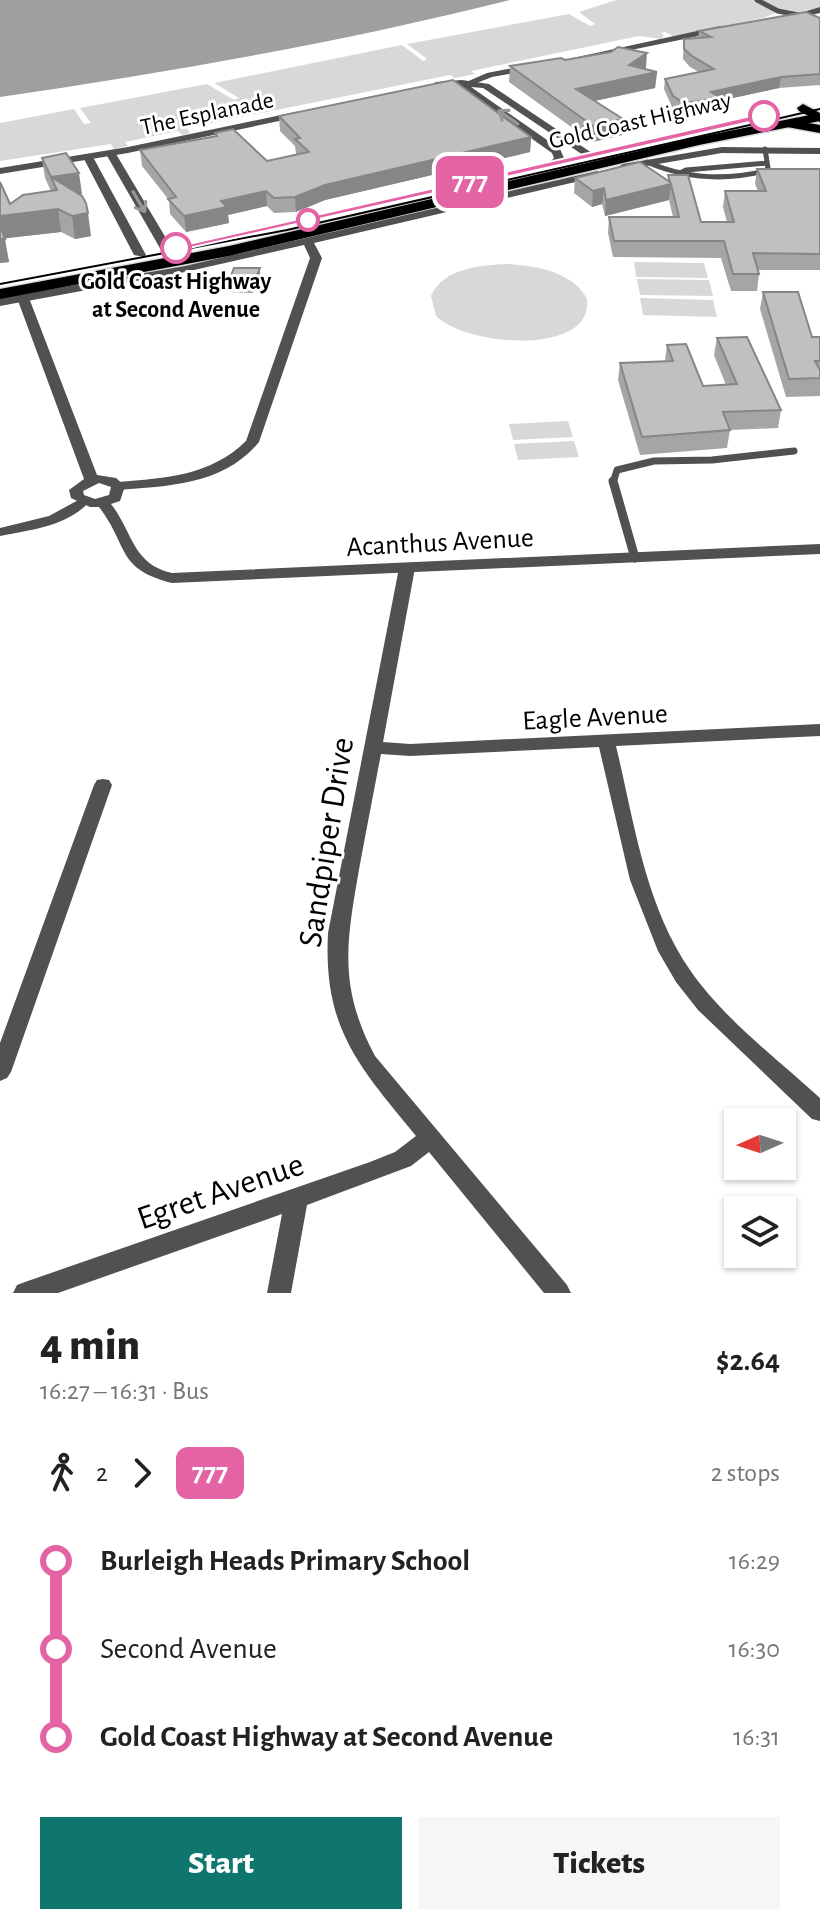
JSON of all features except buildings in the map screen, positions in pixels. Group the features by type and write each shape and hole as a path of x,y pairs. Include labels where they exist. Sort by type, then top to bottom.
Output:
{"highway":[{"name":"Gold Coast Highway","path":"0,294 229,251 699,141 791,124 816,111"},
{"name":"Gold Coast Highway","path":"0,279 553,155 590,155 816,111"}],"main road":[{"path":"791,124 820,129"}],"street":[{"path":"774,14 798,15 820,10"},
{"path":"798,15 820,22"},
{"path":"573,59 730,27"},
{"path":"424,89 471,85 544,65"},
{"path":"471,85 590,155"},
{"path":"471,85 553,155"},
{"name":"The Esplanade","path":"0,171 111,154 308,112"},
{"path":"750,144 765,149"},
{"path":"0,302 157,274 307,241 699,148 750,144 820,149"},
{"path":"647,162 710,152 820,149"},
{"path":"111,154 163,244"},
{"path":"88,157 137,249"},
{"path":"94,169 117,165"},
{"path":"82,502 76,490 92,480 111,481 118,486 174,482 210,473 233,461 252,442 316,258 307,241"},
{"path":"23,298 92,480"},
{"path":"0,532 42,522 76,508 82,502 103,503 115,498 118,486"},
{"name":"Acanthus Avenue","path":"103,503 116,517 134,562 154,576 187,578 820,549"},
{"name":"Sandpiper Drive","path":"407,568 338,933 337,977 349,1029 368,1062 559,1293"},
{"name":"Eagle Avenue","path":"372,747 410,750 820,730"},
{"path":"607,742 645,901 667,951 705,1004 820,1112"},
{"path":"0,1072 103,785"},
{"name":"Egret Avenue","path":"25,1293 296,1201 403,1159 431,1137"},
{"path":"279,1293 296,1201"}],"lane":[{"path":"760,0 774,14"},
{"path":"553,155 572,142"},
{"path":"647,162 701,179 758,173 767,169 765,149"},
{"path":"678,174 686,170 767,163"},
{"path":"635,558 613,482 613,476 623,466 794,451"}],"shaded area":[{"path":"0,0 510,0 256,55 0,97"},
{"path":"616,0 820,0 820,7 796,13 783,10 763,18 673,36 665,32 661,33 664,36 661,39 639,36 471,71 475,74 455,78 450,75 187,128 190,133 182,135 178,131 125,142 128,146 114,149 111,144 0,161 0,123 74,109 84,124 91,123 80,108 207,84 234,100 239,98 214,83 402,45 423,61 427,59 407,44 569,14 590,26 595,24 579,12"},
{"path":"634,262 704,263 708,278 636,277"},
{"path":"508,264 552,272 573,282 587,299 584,317 571,330 550,338 526,340 474,334 452,327 436,316 431,296 444,279 475,267"},
{"path":"637,279 709,280 713,296 640,295"},
{"path":"640,298 713,300 717,317 643,315"},
{"path":"568,421 573,437 513,440 509,424"},
{"path":"574,441 579,457 518,460 514,444"}],"tram line":[{"path":"0,284 287,230 820,109"}],"bus line":[{"name":"777","path":"176,248 764,116"}],"place":[{"name":"Gold Coast Highway at Second Avenue","path":"176,248"}]}
